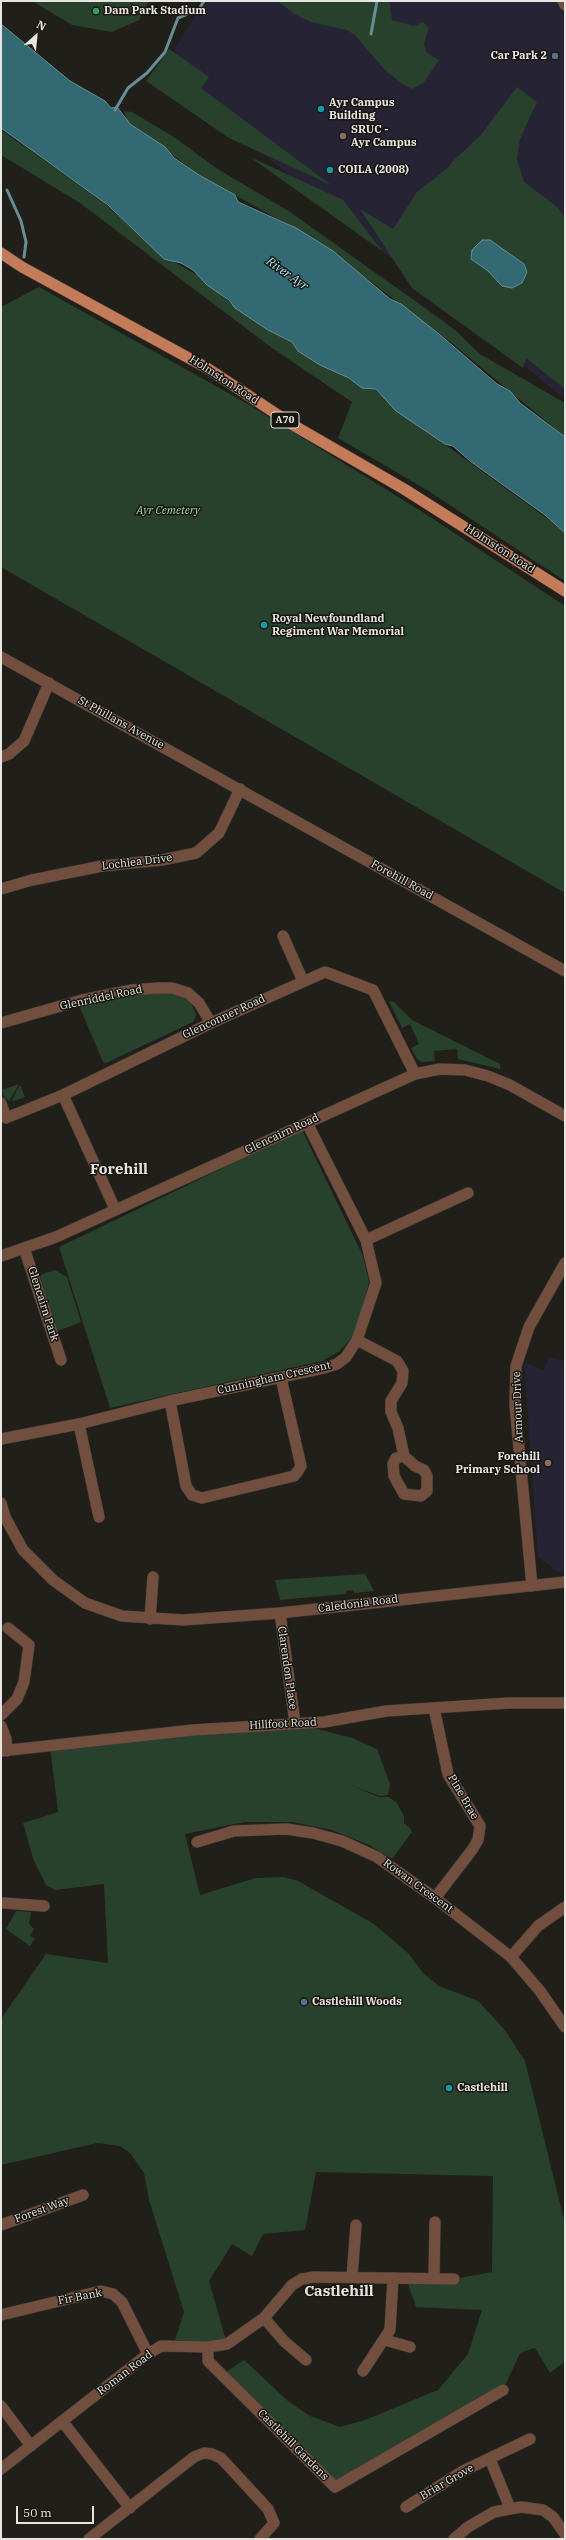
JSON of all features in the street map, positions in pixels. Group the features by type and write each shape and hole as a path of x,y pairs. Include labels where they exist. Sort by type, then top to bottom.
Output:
{"main road":[{"name":"Holmston Road","path":"1,254 22,267 207,368 293,425 404,489 565,591"}],"street":[{"path":"563,1 565,5"},
{"name":"St Phillans Avenue","path":"1,657 240,789"},
{"path":"1,756 9,754 24,741 49,683"},
{"name":"Lochlea Drive","path":"1,889 32,880 102,866 162,860 196,853 219,833 240,789"},
{"name":"Forehill Road","path":"240,789 565,971"},
{"path":"283,936 302,981"},
{"name":"Glenconner Road","path":"1,1103 6,1118 63,1095 211,1022 325,972 373,990 415,1074"},
{"name":"Glenriddel Road","path":"1,1023 82,1000 132,990 158,988 172,988 188,993 199,1003 211,1022"},
{"name":"Glencairn Road","path":"1,1256 56,1237 415,1074 440,1069 465,1070 488,1076 510,1085 565,1116"},
{"path":"63,1095 115,1209"},
{"name":"Cunningham Crescent","path":"1,1439 79,1424 170,1401 281,1378 337,1364 346,1357 357,1340 376,1283 366,1240 307,1123"},
{"path":"366,1240 468,1193"},
{"name":"Glencairn Park","path":"24,1248 61,1360"},
{"name":"Armour Drive","path":"532,1586 515,1405 516,1366 529,1327 565,1263"},
{"path":"357,1340 397,1360 403,1371 402,1383 392,1401 391,1412 398,1428 404,1456"},
{"path":"170,1401 186,1486 192,1495 202,1498 294,1476 298,1471 301,1466 281,1378"},
{"path":"79,1424 99,1517"},
{"name":"Caledonia Road","path":"1,1503 5,1517 24,1550 53,1580 85,1603 122,1616 183,1620 280,1613 565,1582"},
{"path":"150,1619 153,1577"},
{"name":"Clarendon Place","path":"280,1613 294,1723"},
{"path":"1,1715 17,1699 24,1682 29,1646 8,1628"},
{"name":"Hillfoot Road","path":"4,1751 193,1730 324,1722 386,1711 509,1703 565,1703"},
{"name":"Pine Brae","path":"434,1708 448,1774 480,1826 478,1840 472,1850 435,1898"},
{"path":"1,1726 6,1739 4,1751"},
{"name":"Rowan Crescent","path":"197,1842 234,1832 263,1828 313,1833 342,1842 377,1857 435,1898 511,1957 540,1991 565,2027"},
{"path":"2,1906 44,1906"},
{"path":"511,1957 538,1926 565,1907"},
{"name":"Forest Way","path":"1,2225 83,2195"},
{"path":"434,2278 435,2222"},
{"path":"352,2277 356,2225"},
{"name":"Roman Road","path":"1,2469 148,2354 161,2346 208,2347 227,2344 264,2318 292,2285 302,2279 352,2277 454,2279"},
{"path":"363,2371 385,2340 390,2330 393,2278"},
{"name":"Fir Bank","path":"1,2315 101,2291 113,2294 122,2302 148,2354"},
{"path":"264,2318 284,2341 306,2360"},
{"path":"385,2340 410,2347"},
{"name":"Castlehill Gardens","path":"208,2347 208,2361 335,2487 503,2390"},
{"path":"1,2406 31,2446"},
{"path":"62,2421 130,2508"},
{"name":"Briar Grove","path":"406,2507 437,2486 530,2439"},
{"path":"90,2539 194,2458 204,2453 212,2454 221,2458 268,2509 274,2523 260,2539"},
{"path":"490,2459 510,2508"},
{"path":"454,2539 481,2519 494,2512 510,2508 533,2507 543,2510 552,2517 565,2534"}],"shaded area":[{"path":"204,1 556,1 565,17 565,399 161,71"},
{"name":"Forehill Primary School","path":"549,1357 565,1361 565,1571 558,1572 538,1556 524,1362 544,1370"}],"green space":[{"name":"Dam Park Stadium","path":"32,1 149,1 139,20 112,32 72,25"},
{"path":"278,1 389,1 392,20 414,26 423,22 429,28 424,43 426,52 439,60 424,82 412,89 401,83 385,70 355,35 347,30 311,22 294,14"},
{"path":"169,49 209,77 201,88 331,185 229,138 146,81"},
{"path":"517,87 537,102 520,139 517,159 524,182 556,206 565,217 565,389 526,358 523,368 412,288 360,209 393,229 417,192 449,167 452,162 481,135"},
{"path":"124,111 132,112 174,137 216,168 290,212 455,330 480,354 565,403 565,437 453,344 317,241 199,175 127,121"},
{"path":"1,130 102,201 160,254 197,275 242,312 359,384 373,387 411,420 552,522 565,533 565,581 427,490 338,438 352,402 272,348 80,203 1,155"},
{"path":"250,157 343,200 382,251"},
{"name":"Ayr Cemetery","path":"39,287 246,403 421,511 565,606 565,893 1,567 1,307"},
{"path":"168,992 185,997 191,1003 196,1015 193,1022 106,1063 103,1062 78,1003 134,993"},
{"path":"389,1001 394,1002 412,1020 500,1064 500,1069 458,1059 457,1049 434,1051 435,1061 422,1062 417,1059 411,1048 419,1044 410,1024 402,1028"},
{"path":"19,1084 9,1101 5,1098 2,1090"},
{"path":"20,1085 25,1097 11,1102"},
{"path":"302,1130 363,1256 369,1282 363,1308 352,1337 340,1351 322,1361 110,1408 59,1247"},
{"path":"55,1270 67,1277 81,1322 55,1332 40,1275"},
{"path":"365,1574 374,1591 354,1593 353,1590 346,1591 346,1594 280,1600 275,1580"},
{"path":"295,1723 352,1738 377,1749 390,1784 388,1795 380,1796 347,1784 379,1797 389,1797 397,1803 404,1816 404,1823 412,1832 392,1859 369,1845 332,1830 292,1822 245,1822 185,1834 200,1895 256,1878 283,1877 298,1881 374,1924 408,1953 423,1973 439,1986 478,2001 504,2029 525,2061 565,2224 565,2361 550,2373 535,2348 520,2353 503,2390 335,2487 217,2378 244,2360 288,2401 310,2416 340,2427 365,2420 438,2390 468,2354 482,2310 416,2307 408,2284 434,2278 454,2279 492,2272 493,2176 316,2172 305,2230 263,2234 252,2256 232,2244 209,2281 227,2344 220,2346 175,2340 184,2312 149,2200 144,2173 130,2153 120,2146 97,2143 1,2165 1,2019 46,1954 108,1963 104,1884 55,1890 46,1885 34,1861 23,1823 58,1812 50,1746"},
{"path":"16,1911 31,1912 29,1924 34,1929 30,1936 35,1939 30,1946 6,1929"}],"water":[{"name":"River Ayr","path":"1,24 70,81 105,101 111,108 117,107 130,124 165,147 174,158 199,175 235,195 238,202 296,228 333,251 390,299 401,304 439,334 497,384 510,391 520,403 565,437 565,533 545,515 470,461 453,446 445,444 396,411 376,389 362,388 349,378 320,365 298,351 292,342 268,330 235,308 229,300 207,285 193,270 181,263 164,259 108,205 1,128"},
{"path":"482,240 490,240 524,264 527,272 522,283 512,288 502,286 488,271 471,259 472,250"}],"waterway":[{"path":"115,110 128,88 147,73 165,52 178,18 199,9 204,1"},
{"path":"371,34 377,1"},
{"path":"7,190 21,221 26,242 24,257"}],"place":[{"name":"Dam Park Stadium","path":"96,11"},
{"name":"Car Park 2","path":"555,56"},
{"name":"Ayr Campus Building","path":"321,109"},
{"name":"SRUC - Ayr Campus","path":"343,136"},
{"name":"COILA (2008)","path":"330,170"},
{"name":"Royal Newfoundland Regiment War Memorial","path":"264,625"},
{"name":"Forehill Primary School","path":"548,1463"},
{"name":"Castlehill Woods","path":"304,2002"},
{"name":"Castlehill","path":"449,2088"}],"district":[{"name":"Forehill","path":"119,1170"},
{"name":"Castlehill","path":"339,2292"}]}
